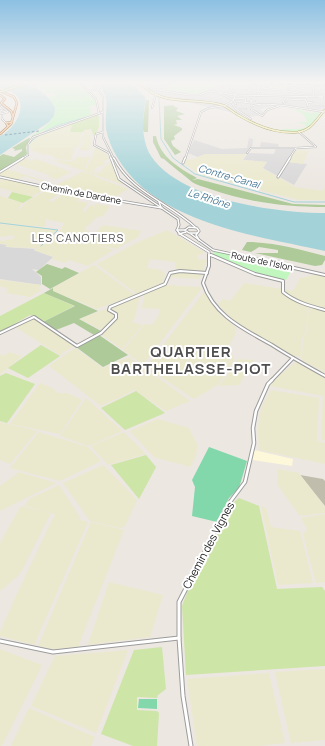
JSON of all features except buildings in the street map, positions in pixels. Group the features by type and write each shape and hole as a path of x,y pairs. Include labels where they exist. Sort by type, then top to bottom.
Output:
{"main road":[{"path":"7,122 12,118"},
{"path":"0,133 11,123 13,118"},
{"path":"244,118 273,130 299,132 311,128 319,118"},
{"path":"7,122 11,123"},
{"path":"7,122 8,126"},
{"path":"0,133 11,123"}],"street":[{"path":"2,118 4,121 7,122"},
{"path":"0,172 28,155 27,146 35,136 47,130 84,118"},
{"path":"103,118 103,132 106,143 121,172 137,188 183,216 199,229 197,236 201,243"},
{"path":"183,163 199,118"},
{"path":"248,120 251,118"},
{"path":"103,132 97,133 94,145 109,153 119,179 129,187 142,193 178,219 179,225 177,230 179,234 188,241 205,249 210,255 255,274 283,281 283,290 286,295 300,303 325,310"},
{"path":"247,153 251,148 316,147 299,132"},
{"path":"278,177 296,148"},
{"name":"Chemin de Dardene","path":"0,177 72,193 162,208"},
{"path":"159,202 162,208"},
{"path":"177,230 185,230 188,227 188,221"},
{"path":"188,227 195,227"},
{"path":"179,234 186,232 185,230"},
{"name":"Route de l'Islon","path":"186,232 201,243 218,251 325,275"},
{"path":"190,234 197,233"},
{"path":"210,255 207,272 203,280 206,291 226,317 325,376"},
{"path":"0,333 34,317 77,346 101,333 116,318 116,314 109,310 110,307 161,286 170,273 180,271 207,272"},
{"name":"Chemin des Vignes","path":"191,746 183,696 178,610 182,596 230,502 245,482 254,443 254,422 257,408 268,384 293,358"},
{"path":"0,641 54,652 179,638"}],"shaded area":[{"path":"68,124 72,125 70,132 82,132 79,147 75,147 71,160 55,159 54,156 31,150 29,144 39,134"},
{"path":"84,130 91,130 92,132 90,150 80,150"},
{"path":"249,138 253,139 252,148 246,154 205,154 198,157 188,153 194,140 222,149 247,148"},
{"path":"261,142 278,144 279,148 296,148 287,162 307,164 294,185 263,168 267,162 243,160 248,153 274,154 276,148 260,148"},
{"path":"95,147 107,154 109,159 103,162 106,163 102,166 98,166 94,170 95,174 103,170 102,169 111,162 118,179 124,185 85,171 93,155"},
{"path":"295,150 310,151 307,154 303,164 288,162"},
{"path":"205,154 246,154 239,164 243,160 267,162 262,168 295,187 323,191 325,187 325,200 299,200 201,175 185,164 186,159 191,160"},
{"path":"78,157 90,157 84,171 52,160 72,161"},
{"path":"26,158 30,161 37,159 71,172 57,179 49,177 50,175 16,164"},
{"path":"7,169 48,182 46,183 25,176 17,180 0,176 0,173"},
{"path":"84,171 128,189 111,199 50,188"},
{"path":"5,178 47,188 31,197 0,188 0,181"},
{"path":"48,189 62,192 48,201 52,202 67,192 82,195 77,201 88,203 82,211 85,212 91,205 94,206 96,204 110,206 103,216 97,217 86,227 85,231 95,233 86,243 103,225 142,231 138,235 140,236 116,249 95,245 113,250 88,266 68,260 65,263 52,259 54,257 34,250 49,240 69,246 50,240 60,231 64,223 49,220 22,210 46,219 45,227 0,223 0,196 22,203 19,209 20,210 25,203"},
{"path":"0,224 57,230 37,248 6,247 7,244 0,244 0,241 13,239 15,235 0,237"},
{"path":"167,230 204,252 203,254 199,254 197,259 207,260 203,271 175,269 175,262 150,259 147,268 161,270 165,275 162,283 137,294 97,264 134,244"},
{"path":"0,244 7,245 5,247 37,249 33,250 53,257 39,270 32,269 41,277 41,285 0,279"},
{"path":"94,265 135,295 97,309 53,291 53,288"},
{"path":"178,272 203,273 199,279 167,277 169,274"},
{"path":"315,275 325,277 325,310 297,300 285,292 284,289 293,291 300,278"},
{"path":"0,280 42,285 38,288 41,290 30,297 6,293 8,289 0,286"},
{"path":"244,283 282,289 288,297 308,306 306,333 302,338 301,357 294,356 232,320 218,304 223,299 230,301"},
{"path":"166,285 200,287 201,289 143,365 123,350 145,324 152,325 158,317 160,309 142,308 144,294"},
{"path":"204,292 218,312 236,328 235,335 229,345 234,360 219,384 194,399 146,367"},
{"path":"140,295 135,317 132,322 143,325 122,349 101,334 119,316 110,309 111,307"},
{"path":"309,306 325,311 325,373 302,360 303,339 307,332"},
{"path":"105,309 113,313 115,317 102,330 80,319"},
{"path":"33,317 75,345 60,355 15,327"},
{"path":"75,348 103,368 129,357 190,401 166,411 135,390 101,406 49,366"},
{"path":"9,352 22,356 0,375 0,354 4,356"},
{"path":"238,359 254,360 239,385 219,386"},
{"path":"296,362 325,378 325,440 321,439 323,396 270,386 271,382"},
{"path":"40,383 50,387 58,393 67,393 82,400 60,434 10,424"},
{"path":"271,390 319,398 317,441 325,443 325,464 259,450 258,429 261,408"},
{"path":"86,398 122,431 89,446 60,436"},
{"path":"158,419 189,428 198,446 196,456 190,467 154,457 130,431"},
{"path":"0,422 37,431 10,464 0,460"},
{"path":"39,432 88,447 101,461 60,481 10,468"},
{"path":"124,432 146,454 108,465 91,446"},
{"path":"254,450 293,459 292,466 252,460"},
{"path":"103,465 137,500 125,526 120,528 90,521 63,483"},
{"path":"278,469 299,473 325,507 325,513 300,516 277,484"},
{"path":"19,472 56,483 0,511 0,486"},
{"path":"300,475 323,479 325,481 325,506"},
{"path":"59,485 81,519 74,518 88,522 34,645 0,636 0,632 15,598 55,514 25,506 29,499"},
{"path":"21,506 51,513 20,574 0,591 0,543"},
{"path":"261,506 266,508 271,527 300,531 313,583 278,585"},
{"path":"325,514 325,582 316,583 303,534 307,530 301,518"},
{"path":"91,522 124,530 78,647 53,649 38,646"},
{"path":"109,582 163,595 150,637 88,645"},
{"path":"0,649 42,665 2,746 0,746"},
{"path":"128,650 96,733 31,706 55,656"},
{"path":"325,669 325,740 291,743 275,672"},
{"path":"269,673 285,743 258,746 197,746 187,679"},
{"path":"29,708 95,737 91,746 11,746"}],"green space":[{"path":"53,118 82,118 47,129 29,138 51,121"},
{"path":"87,118 99,118 99,126 94,136 91,129 84,130 83,132 70,132 72,125 68,124"},
{"path":"143,118 148,118 148,132 144,132 142,128"},
{"path":"164,118 179,118 182,120 176,120 177,124 174,125 182,128 182,130 174,136 175,139 171,141 173,146 181,152 175,155 164,139"},
{"path":"305,118 316,118 308,127 298,131 279,131 284,129 299,129 306,127 305,124 299,122 307,121"},
{"path":"153,136 156,136 162,150 171,161 197,178 192,180 198,179 293,204 325,205 325,207 266,203 224,194 196,184 161,158 153,142"},
{"path":"29,138 26,147 27,154 0,171 0,156 3,154 14,157 22,151 22,149 14,151 15,149 12,148"},
{"path":"12,192 33,197 23,203 8,198"},
{"path":"247,242 267,243 296,248 325,256 325,260 322,265 315,266 255,253 278,253 278,250 259,247 251,252 242,250"},
{"path":"214,251 292,269 286,280 272,278 255,273 213,255"},
{"path":"47,264 62,269 65,267 79,273 50,289 42,284 42,276 36,272"},
{"path":"53,288 53,291 98,311 79,319 101,331 94,335 74,323 56,330 43,322 75,306 44,293"},
{"path":"44,293 74,306 43,322 30,315 0,332 0,316"},
{"path":"99,335 128,355 103,367 76,347"},
{"path":"41,345 60,356 28,378 8,368"},
{"path":"6,373 35,384 7,423 0,421 0,376"},
{"path":"136,391 165,413 125,430 101,408"},
{"path":"209,447 247,461 239,488 229,498 217,522 192,516 195,487 192,480"},
{"path":"146,455 156,467 139,499 111,465"},
{"path":"239,498 259,506 277,589 322,587 325,591 325,666 186,675 182,606 187,593 234,502"},
{"path":"162,647 166,689 158,695 157,698 137,697 137,710 157,711 159,713 157,746 133,746 101,734 134,650"},
{"path":"139,699 157,699 157,709 138,708"}],"water":[{"path":"52,118 49,122 0,155 0,136 14,125 17,119"},
{"name":"Le Rhône","path":"106,118 143,118 145,142 151,156 165,171 184,183 206,193 230,201 256,207 325,213 325,251 239,232 210,223 182,212 156,197 134,179 113,151 106,129"}],"waterway":[{"path":"29,144 41,133 84,118"},
{"name":"Contre-Canal","path":"160,118 161,139 173,158 195,174 294,202 325,202"},
{"path":"0,223 58,230 41,246"}],"ferry route":[{"path":"5,135 39,131"}],"district":[{"name":"LES CANOTIERS","path":"78,237"},
{"name":"QUARTIER BARTHELASSE-PIOT","path":"191,360"}]}
